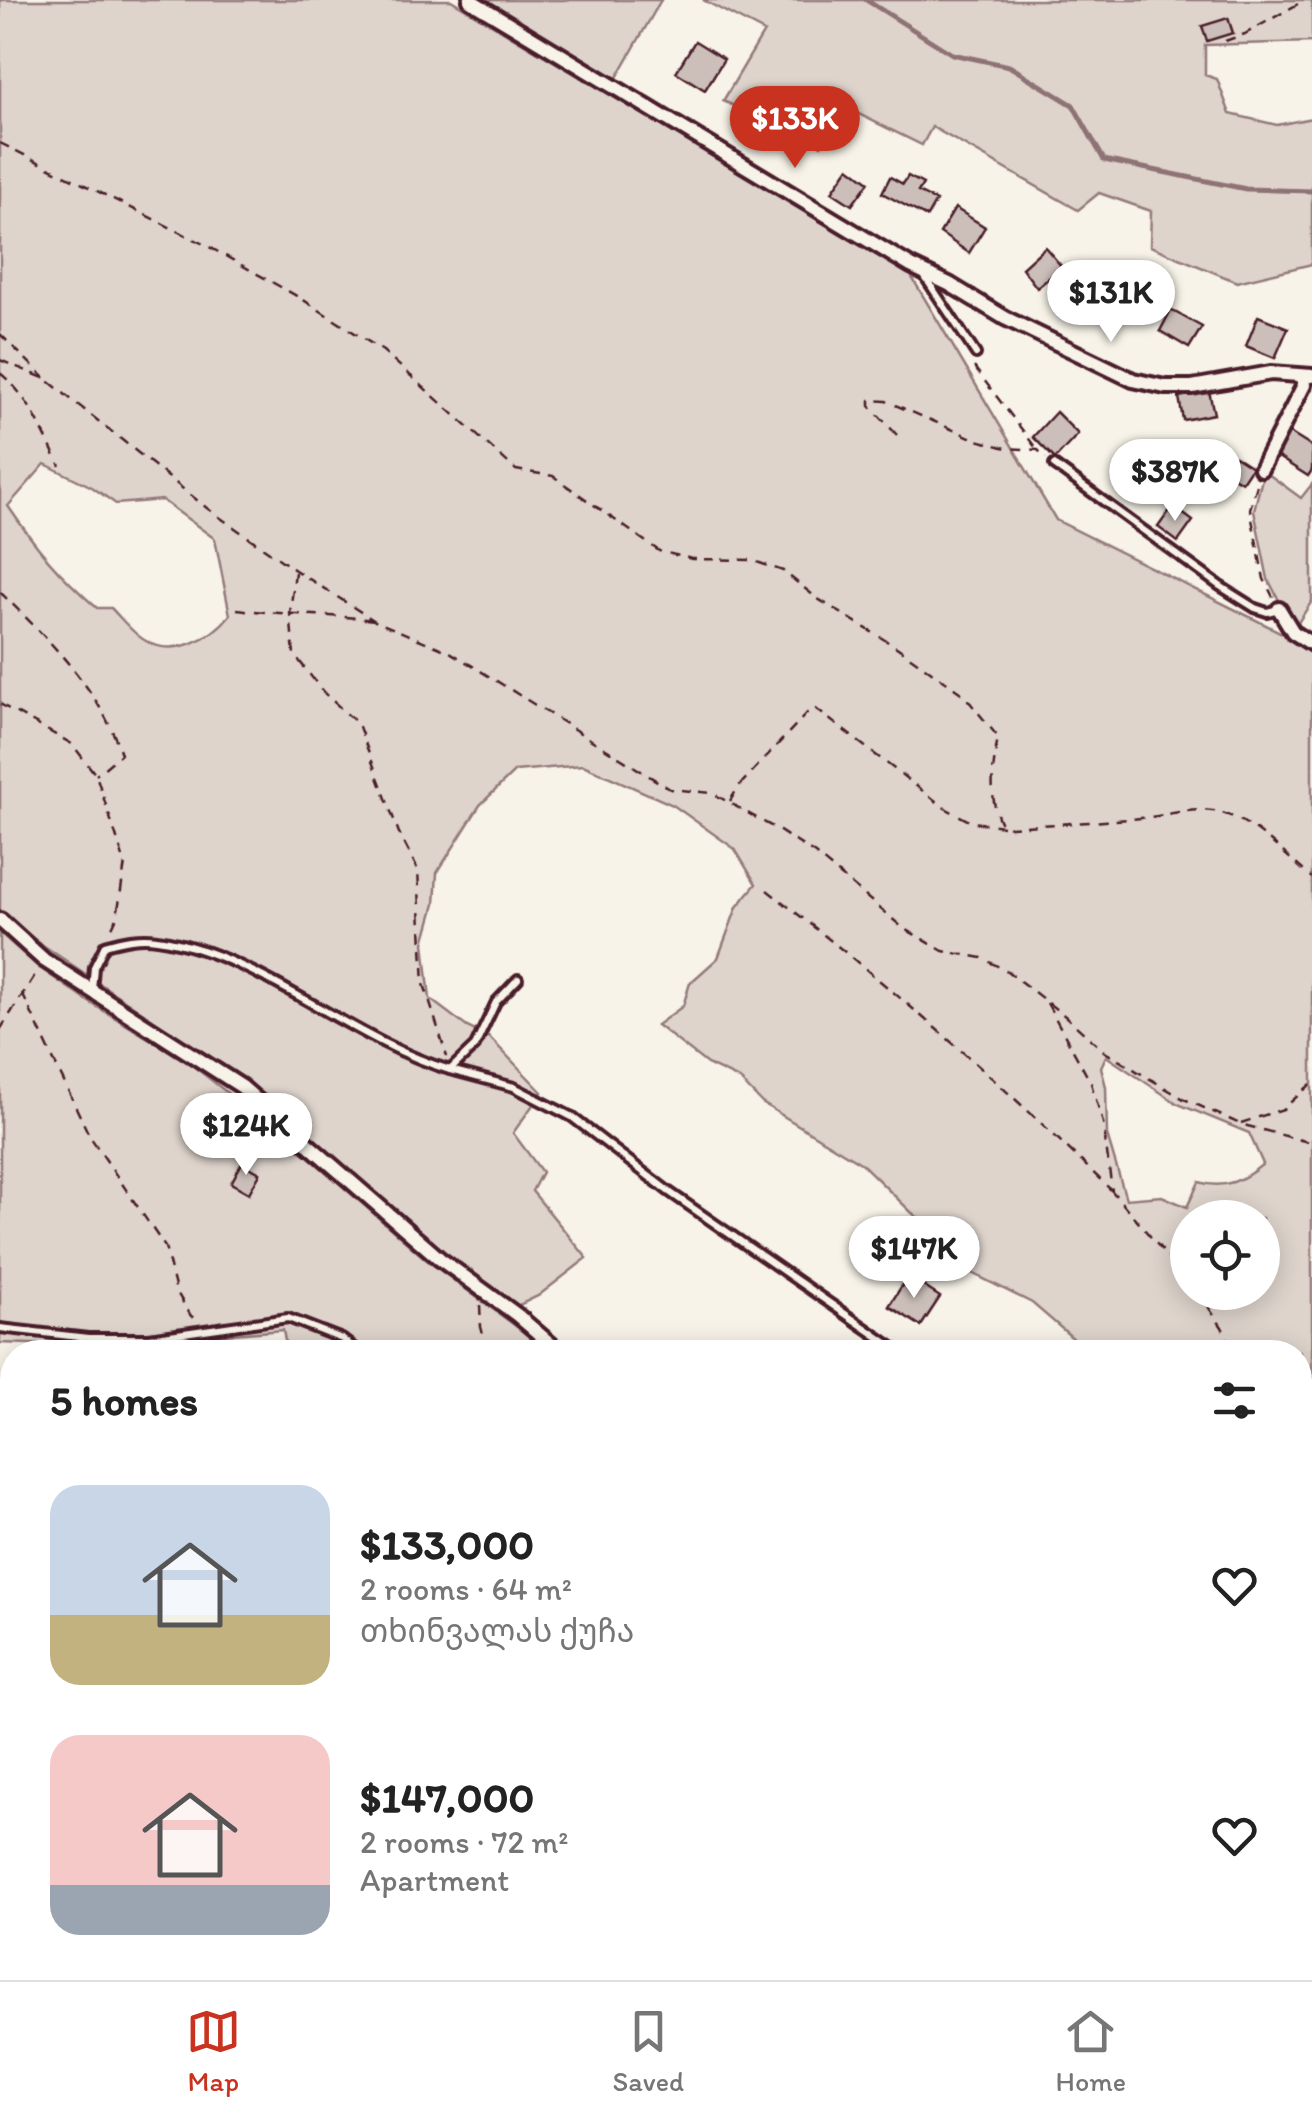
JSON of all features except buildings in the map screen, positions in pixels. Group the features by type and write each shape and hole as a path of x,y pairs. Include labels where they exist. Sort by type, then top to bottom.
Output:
{"street":[{"path":"470,0 922,272 1005,318 1133,380 1165,387 1192,387 1271,372 1308,377 1261,469"},
{"path":"1279,609 1293,632 1312,644"},
{"path":"0,920 44,960 242,1087 440,1260 545,1340"}],"lane":[{"path":"922,272 976,354"},
{"path":"1054,465 1220,586 1255,608 1266,612 1279,609"},
{"path":"92,991 94,966 104,945 126,938 156,938 228,960 396,1051 514,1087 572,1118 668,1191 883,1340"},
{"path":"450,1070 475,1046 496,1002 518,978"},
{"path":"0,1328 103,1338 149,1338 274,1318 299,1320 343,1340"}],"path":[{"path":"1224,41 1245,34 1305,0"},
{"path":"0,143 204,244 302,299 382,350 516,470 553,476 658,551 692,559 751,560 783,572 898,648 964,695 998,737 992,776 994,806 1000,822 1010,827"},
{"path":"0,334 46,379 208,510 375,620 450,652 670,789 712,793 730,802 815,854 902,928 943,951 982,958 1007,971 1105,1052 1182,1098 1240,1124 1312,1143"},
{"path":"976,354 970,361 1038,450 1054,465"},
{"path":"0,360 46,379"},
{"path":"0,374 30,407 60,466"},
{"path":"897,434 870,406 870,400 886,402 992,444 1038,450"},
{"path":"1261,469 1250,509 1264,579 1279,609"},
{"path":"295,570 290,614 294,654 324,694 358,724 399,833 418,870 424,984 450,1070"},
{"path":"0,592 77,674 114,731 121,754 96,775"},
{"path":"237,609 375,620"},
{"path":"0,704 72,744 96,775 125,863 117,917 104,945"},
{"path":"730,802 738,786 816,709 945,808 971,822 1010,827 1147,818 1206,809 1229,815 1312,878"},
{"path":"768,890 868,969 1038,1120 1112,1190 1170,1259"},
{"path":"0,1030 44,960"},
{"path":"22,993 89,1135 165,1248 183,1304 191,1316 218,1329"},
{"path":"1046,1002 1091,1083 1103,1124 1112,1190"},
{"path":"1240,1124 1282,1108 1312,1082"},
{"path":"480,1289 480,1327 484,1340"},
{"path":"1210,1310 1228,1340"}],"shaded area":[{"path":"0,0 451,0 910,274 1056,520 1312,648 1312,1340 1075,1340 1032,1303 952,1263 945,1240 862,1164 762,1103 739,1079 707,1064 657,1025 683,1006 690,983 718,958 737,907 756,884 735,849 673,805 583,765 515,771 480,805 437,873 435,904 424,943 430,999 467,1027 490,1038 542,1092 513,1133 542,1172 532,1191 587,1258 538,1296 515,1307 447,1254 250,1085 13,925 0,912","holes":["45,464 92,487 116,504 162,500 215,539 230,615 213,631 180,646 157,646 141,638 111,608 97,608 71,584 8,506","1106,1056 1178,1104 1249,1133 1263,1164 1233,1182 1199,1182 1190,1200 1280,1200 1280,1310 1170,1310 1171,1200 1162,1196 1126,1199 1107,1135 1106,1087 1101,1067"]},
{"path":"484,0 661,0 615,81"},
{"path":"703,0 1312,0 1312,42 1205,45 1205,75 1217,79 1230,114 1277,125 1312,118 1312,264 1237,282 1150,246 1151,211 1099,193 1078,210 932,127 922,145 842,106 821,145 723,101 764,32"},
{"path":"1264,471 1301,498 1312,484 1312,601 1294,629 1268,579 1254,510"},
{"path":"0,933 37,966 86,1000 192,1065 309,1157 429,1262 535,1340 285,1340 283,1330 171,1340 0,1340"}],"waterway":[{"path":"866,0 952,54 1009,66 1073,105 1104,160 1246,189 1312,191"}]}
